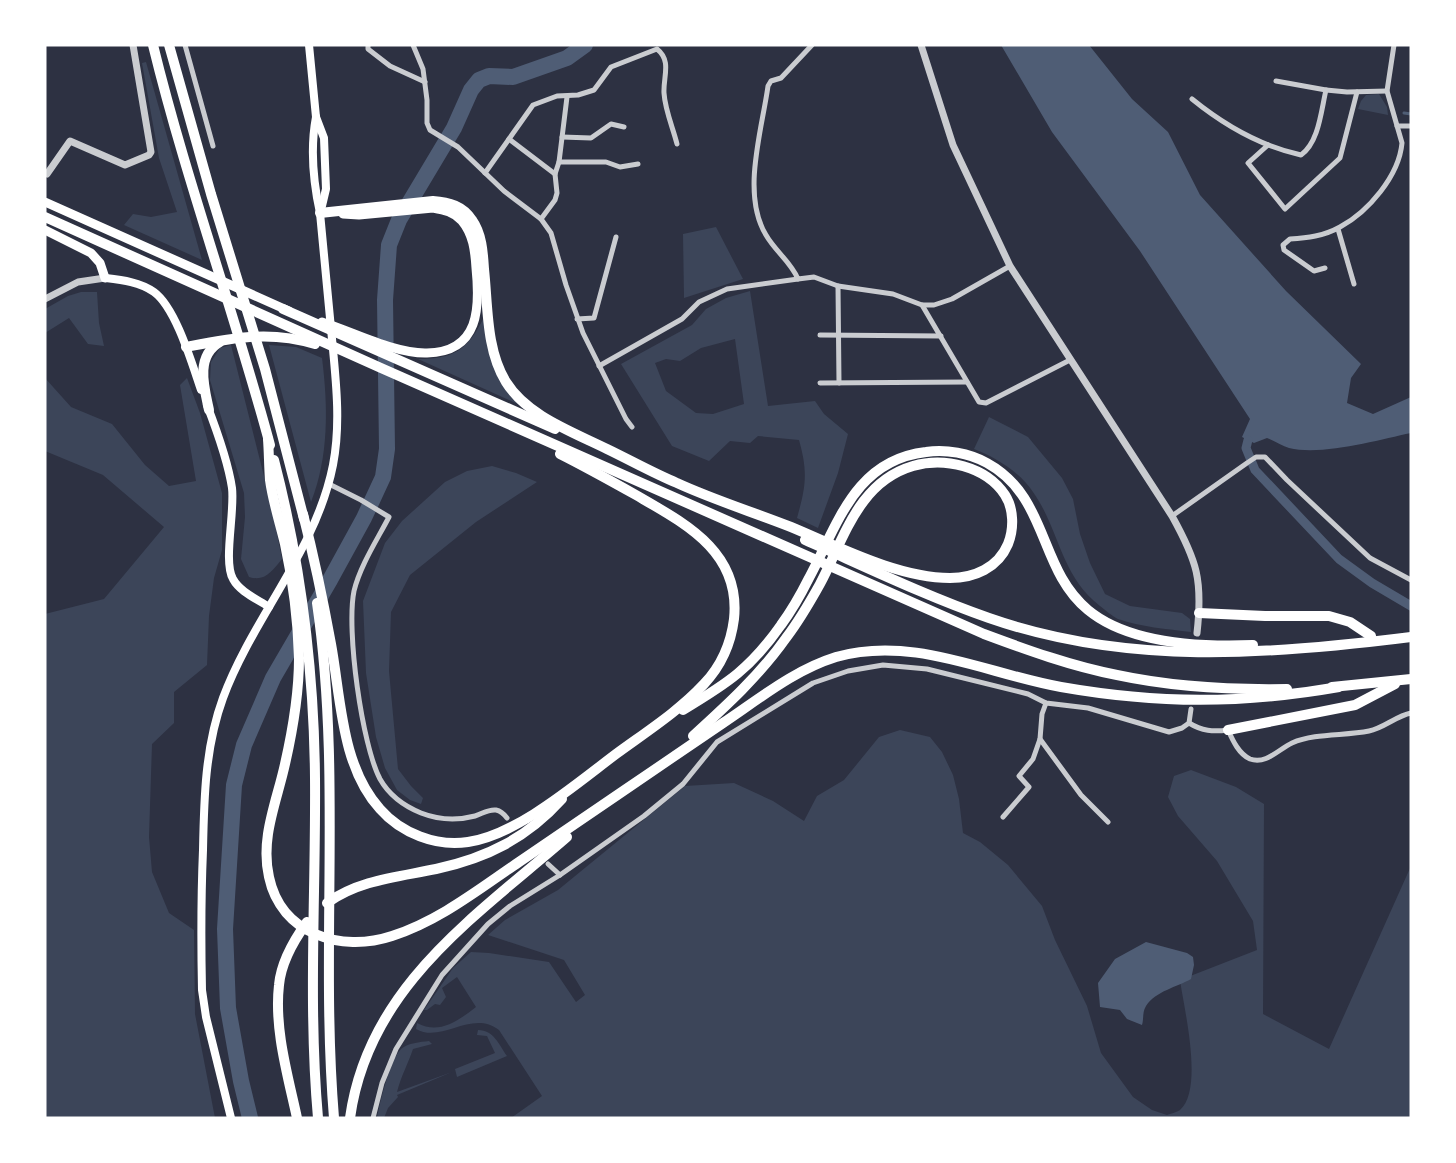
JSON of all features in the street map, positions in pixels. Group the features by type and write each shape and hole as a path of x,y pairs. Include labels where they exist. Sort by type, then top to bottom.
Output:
{"highway":[{"path":"153,45 174,124 251,375 268,439 291,535 308,645 314,724 314,965 318,1118"},
{"path":"169,45 208,183 265,369 319,576 351,757 368,795 393,822 408,831 436,840 466,842 485,838 521,822 654,727 705,683 715,670 729,642 733,628 734,600 728,575 716,553 693,530 629,491 552,450 403,378"},
{"path":"45,202 284,309 402,356 678,484 941,600 990,619 1078,642 1171,653 1270,652 1408,635"},
{"path":"321,213 376,210 443,202 461,208 472,220 482,244 492,346 500,370 512,391 533,409 559,424 678,484 876,561 934,577 972,576 984,571 1003,554 1008,544 1012,520 1007,497 988,478 976,470 960,465 930,463 900,470 886,478 863,501 846,530 820,583 785,639 741,691 673,755"},
{"path":"402,356 452,348 468,334 478,305 473,246 465,226 460,219 444,210 423,205"},
{"path":"45,217 935,614 1027,650 1116,675 1165,684 1250,690 1339,687"},
{"path":"45,230 91,253 100,263 105,278"},
{"path":"186,347 226,339 265,335 290,337 381,368"},
{"path":"209,410 204,363 210,350 226,339"},
{"path":"268,439 270,483 285,546 295,608 299,661 294,723 270,825 267,863 269,878 281,907 307,931 322,938 345,942 367,942 406,932 425,923 596,811 673,755 793,677 833,658 872,651 914,651 1050,685 1134,697 1196,700 1245,700 1410,679"},
{"path":"654,727 719,688 747,667 781,625 810,578 834,525 861,484 885,465 916,453 934,451 959,453 982,460 1018,487 1027,500 1067,586 1086,608 1114,626 1167,640 1241,646 1408,635"},
{"path":"303,514 320,626 328,722 330,880 328,963 334,1118"},
{"path":"1199,613 1329,616 1350,622 1371,636"},
{"path":"1228,730 1355,705 1393,685 1410,679"},
{"path":"297,1118 285,1061 279,986 285,961 301,930 322,906 336,896 368,883 456,864 499,848 518,838 535,826 577,783"},
{"path":"350,1118 358,1080 371,1044 387,1014 405,988 422,967 468,922 596,811"}],"main road":[{"path":"231,1118 206,1017 202,990 204,800 214,727 237,666 304,545 329,484 335,453 337,404 321,213 326,189 324,138 316,117 309,45"},
{"path":"105,278 132,282 156,294 172,315 209,410 232,487 230,573 238,586 269,607"}],"street":[{"path":"46,173 70,141 126,165 151,152 133,45"},
{"path":"185,45 213,146"},
{"path":"368,45 368,49 390,66 425,82"},
{"path":"413,45 423,69 427,123 434,133 458,147 504,191 541,219 551,233 577,319 632,427"},
{"path":"798,279 793,267 765,234 756,200 756,159 768,86 771,81 781,78 812,45"},
{"path":"921,45 953,145 1010,266 1172,516 1188,546 1196,567 1199,613 1197,633"},
{"path":"1325,268 1314,272 1284,250 1283,246 1290,239 1312,238 1338,228 1355,218 1386,183 1401,150 1402,142 1387,91 1394,45"},
{"path":"485,173 533,105 557,96 567,97 594,90 611,68 657,49 663,54 667,72 664,93 677,144"},
{"path":"1276,81 1326,90 1387,91"},
{"path":"1192,99 1216,118 1268,145 1301,155 1308,150 1314,140 1326,90"},
{"path":"1268,145 1248,163 1285,209 1340,158 1357,92"},
{"path":"541,219 555,200 557,193 555,174 559,162 567,97"},
{"path":"562,137 591,138 610,124 624,127"},
{"path":"1397,126 1411,126"},
{"path":"509,139 555,174"},
{"path":"559,162 606,162 620,168 638,164"},
{"path":"1338,228 1353,284"},
{"path":"577,319 594,318 616,237"},
{"path":"599,366 682,319 699,302 727,289 814,277 838,286 893,294 922,304 934,305 952,299 1010,266"},
{"path":"45,299 78,282 105,278"},
{"path":"838,286 839,383"},
{"path":"922,304 979,402 986,403 1070,360"},
{"path":"820,335 941,336"},
{"path":"820,383 967,382"},
{"path":"1172,516 1246,463 1256,457 1265,457 1370,558 1411,580"},
{"path":"329,484 361,500 389,518 362,570 352,602 357,680 374,765 389,791 399,801 423,814 452,820 496,810 507,818"},
{"path":"372,1118 382,1083 396,1049 442,975 488,924 510,906 560,875 644,816 683,784 717,742 813,683 848,671 883,665 927,669 1028,694 1046,703 1088,708 1169,732 1189,723 1191,709"},
{"path":"1003,817 1029,787 1019,776 1033,759 1040,739 1042,714 1046,703"},
{"path":"1189,723 1199,729 1214,732 1228,730 1238,749 1250,759 1261,760 1292,743 1309,738 1371,730 1403,714 1411,713"},
{"path":"1040,739 1074,786 1108,822"},
{"path":"548,864 560,875"}],"shaded area":[{"path":"1001,45 1089,45 1132,99 1168,132 1200,195 1286,291 1361,364 1351,378 1347,403 1373,414 1411,397 1411,433 1350,446 1317,450 1289,448 1267,438 1254,443 1242,437 1250,419 1140,251 1052,132"},
{"path":"146,62 202,260 124,225 133,214 151,217 177,212 159,158 142,63"},
{"path":"1379,94 1387,107 1388,115 1358,109 1366,95"},
{"path":"716,227 743,279 684,298 683,234"},
{"path":"750,291 768,406 815,401 824,414 848,434 838,473 818,528 797,518 805,479 799,440 758,436 750,443 730,441 709,461 672,446 621,364 692,325 706,309 726,298","holes":["735,339 744,404 713,414 696,413 666,391 655,363 666,359 680,361 701,348"]},
{"path":"81,292 97,292 99,323 104,346 88,344 69,318 45,333 45,309 68,296"},
{"path":"484,317 487,344 493,365 503,384 520,405 418,359 441,357 466,345"},
{"path":"231,345 272,508 282,559 275,568 260,578 249,577 241,559 245,517 244,493 210,380 211,362 220,348"},
{"path":"269,345 296,347 322,358 326,413 324,449 311,502"},
{"path":"45,378 71,407 112,424 145,465 169,486 196,481 180,385 187,378 200,413 222,493 222,550 214,578 209,616 207,665 174,692 174,723 152,744 149,837 152,872 169,913 194,930 195,1014 215,1118 45,1118 45,614 104,599 164,527 103,475 45,451"},
{"path":"989,417 1028,437 1062,478 1073,499 1080,534 1090,563 1105,594 1130,606 1182,613 1190,619 1191,632 1145,626 1118,619 1087,594 1068,566 1049,521 1028,485 1006,466 974,449"},
{"path":"492,466 537,482 476,522 410,575 391,612 389,671 398,769 423,798 421,804 410,800 397,790 385,768 376,737 366,673 363,601 385,543 402,521 445,482 467,471"},
{"path":"900,730 930,737 942,752 953,775 959,799 963,833 980,842 1008,865 1042,906 1055,940 1087,1006 1101,1053 1133,1097 1152,1110 1167,1115 1180,1110 1187,1100 1191,1085 1192,1067 1188,1028 1180,980 1257,950 1253,921 1217,861 1178,816 1168,797 1174,776 1191,770 1236,787 1264,804 1263,1014 1329,1049 1411,866 1411,1118 511,1118 542,1096 499,1030 478,1023 436,1033 416,1029 417,1023 433,1028 448,1025 476,1007 457,977 442,988 446,997 440,1005 435,1004 424,1010 453,968 471,952 549,962 576,1002 585,995 564,960 488,935 505,920 558,890 685,786 734,783 773,801 804,821 817,796 844,780 879,737"},
{"path":"1146,942 1187,953 1193,957 1194,965 1191,979 1161,993 1150,1001 1145,1008 1142,1025 1127,1019 1120,1010 1100,1007 1098,983 1115,959"},
{"path":"478,1030 492,1035 507,1056 457,1077 455,1069 495,1053 487,1036 477,1035"},
{"path":"429,1041 432,1044 413,1049 397,1092 452,1072 397,1095 398,1097 388,1108 384,1118 377,1118 386,1082 397,1054 407,1045"}],"waterway":[{"path":"250,1118 228,1008 225,929 234,785 244,745 273,678 364,518 383,477 387,449 385,300 389,245 399,220 454,128 471,90 479,80 489,76 513,77 567,58 585,45"},
{"path":"1404,113 1411,114"},
{"path":"1248,440 1246,448 1255,470 1339,559 1372,583 1411,606"}]}
